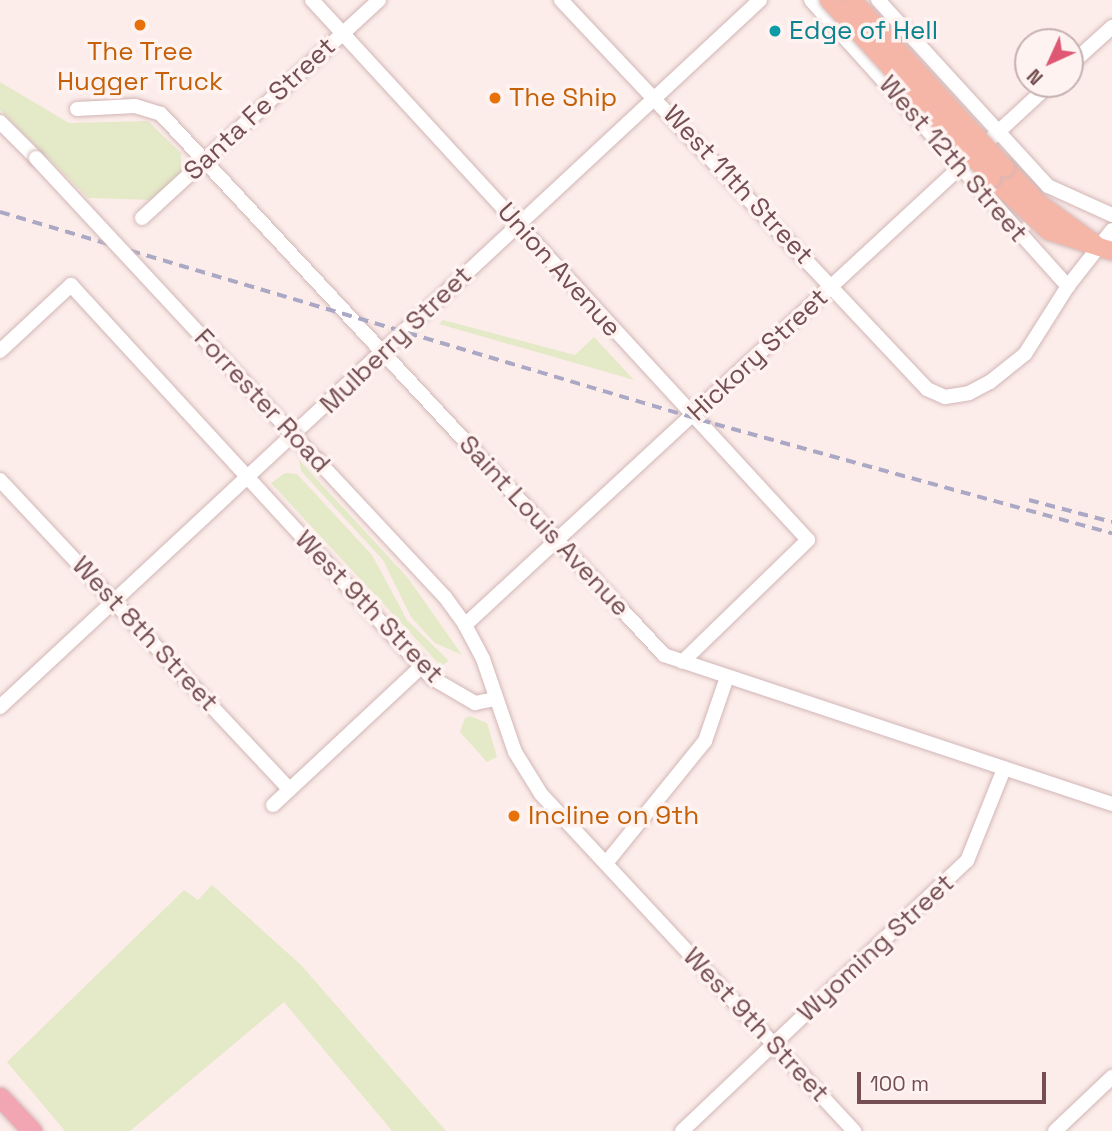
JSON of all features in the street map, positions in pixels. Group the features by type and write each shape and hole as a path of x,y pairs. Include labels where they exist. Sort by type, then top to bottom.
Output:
{"highway":[{"path":"0,1097 32,1131"}],"main road":[{"name":"West 12th Street","path":"829,0 998,173 1105,249"},
{"name":"West 12th Street","path":"852,0 998,173"}],"street":[{"name":"Union Avenue","path":"312,0 692,417 808,540 682,663"},
{"name":"Santa Fe Street","path":"142,218 379,0"},
{"name":"West 11th Street","path":"561,0 657,98 928,389 945,397 969,393 990,382 1025,354 1068,286"},
{"name":"Mulberry Street","path":"0,706 760,0"},
{"name":"West 12th Street","path":"811,0 1068,286"},
{"path":"842,0 978,150"},
{"name":"West 12th Street","path":"878,0 1048,186 1112,215"},
{"path":"1084,52 1112,27"},
{"name":"Hickory Street","path":"465,625 1035,98"},
{"name":"Saint Louis Avenue","path":"76,109 150,108 205,159 664,655 1112,804"},
{"name":"Forrester Road","path":"0,122 445,597 484,659 496,699"},
{"path":"1068,286 1105,249 1112,230"},
{"name":"West 9th Street","path":"0,351 71,285 421,667 453,694 475,703 496,699 526,773 854,1131"},
{"name":"West 8th Street","path":"0,480 289,789"},
{"path":"273,805 421,667"},
{"path":"607,862 705,741 727,677"},
{"name":"Wyoming Street","path":"682,1131 967,861 1004,769"},
{"path":"1055,1131 1112,1077"}],"green space":[{"path":"0,82 69,123 148,121 181,153 181,174 153,200 88,198 0,110"},
{"path":"443,320 575,355 594,337 634,380 439,324"},
{"path":"299,460 408,578 462,655 435,643 411,617 383,560 301,471"},
{"path":"285,473 297,474 372,555 407,620 449,661 441,666 271,483"},
{"path":"470,716 487,723 497,757 487,762 460,732 465,718"},
{"path":"212,885 301,965 446,1131 392,1131 284,1002 130,1131 65,1131 7,1062 184,890 198,900"}],"railway":[{"path":"0,212 715,424 1112,533"},
{"path":"1029,500 1112,522"}],"place":[{"name":"The Tree Hugger Truck","path":"140,25"},
{"name":"Edge of Hell","path":"775,31"},
{"name":"The Ship","path":"495,98"},
{"name":"Incline on 9th","path":"514,816"}]}
